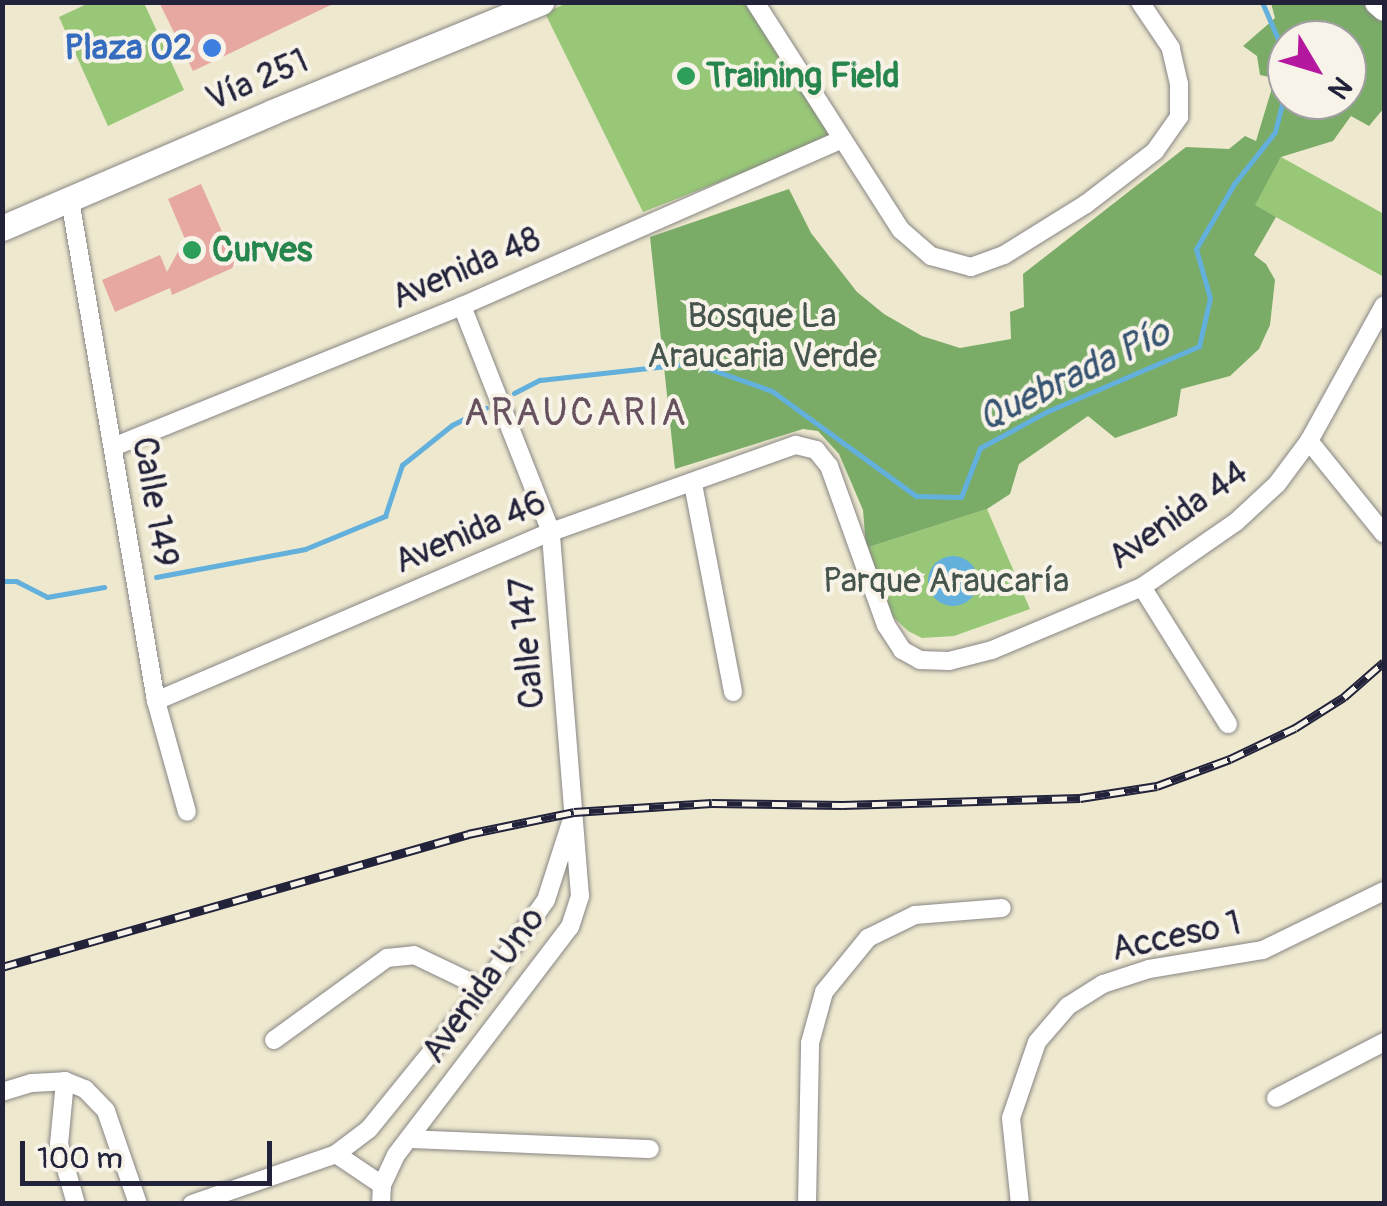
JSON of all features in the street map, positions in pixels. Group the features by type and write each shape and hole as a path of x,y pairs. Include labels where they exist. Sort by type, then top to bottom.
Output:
{"main road":[{"name":"Vía 251","path":"2,228 541,2"},
{"path":"1377,2 1384,8"}],"street":[{"path":"755,2 901,230 931,256 970,267 1004,256 1086,204 1156,151 1178,117 1179,84 1171,48 1140,2"},
{"name":"Avenida 48","path":"113,447 462,306 841,140"},
{"name":"Calle 149","path":"70,200 156,701 187,812"},
{"name":"Calle 147","path":"462,306 551,532 574,812"},
{"name":"Avenida 44","path":"920,660 950,661 992,650 1142,587 1236,522 1277,484 1309,442 1384,306"},
{"path":"1309,442 1384,534"},
{"name":"Avenida 46","path":"156,701 551,532 796,446 816,450 828,466 886,625 902,650 920,660"},
{"path":"693,484 732,692"},
{"path":"1142,587 1228,724"},
{"name":"Avenida Uno","path":"192,1204 336,1154 369,1129 483,988 546,900 574,812"},
{"name":"Avenida Uno","path":"373,1183 570,928 580,896 574,812"},
{"name":"Acceso 1","path":"1020,1204 1011,1118 1036,1042 1068,1006 1103,984 1149,969 1263,950 1384,891"},
{"path":"807,1204 810,1043 824,992 868,938 916,915 1002,908"},
{"path":"274,1040 388,958 414,955 483,988"},
{"path":"1276,1098 1384,1042"},
{"path":"2,1092 32,1083 65,1081 85,1088 106,1111 138,1204"},
{"path":"65,1081 59,1144 76,1204"},
{"path":"369,1129 373,1183"},
{"path":"409,1139 650,1149"},
{"path":"336,1154 373,1183"}],"green space":[{"path":"89,3 144,3 184,90 108,126 59,17"},
{"name":"Training Field","path":"567,3 752,3 832,138 643,212 545,13"},
{"name":"Bosque La Araucaria Verde","path":"1271,3 1376,3 1384,9 1384,108 1369,126 1358,120 1367,120 1367,20 1273,20"},
{"name":"Bosque La Araucaria Verde","path":"1267,25 1267,76 1260,75 1257,56 1243,46"},
{"name":"Bosque La Araucaria Verde","path":"1267,105 1267,120 1348,120 1333,141 1281,157 1255,205 1276,217 1254,255 1266,264 1275,280 1270,325 1259,349 1230,376 1181,389 1177,416 1115,438 1088,416 1019,464 1010,494 987,509 866,548 863,510 839,454 818,431 803,429 675,469 650,237 789,189 811,233 857,292 884,314 922,336 960,348 1011,339 1010,312 1024,307 1023,274 1186,147 1229,149 1245,136 1256,141"},
{"path":"1281,157 1384,214 1384,277 1254,205"},
{"name":"Parque Araucaría","path":"987,509 1030,609 954,636 922,638 908,631 889,613 866,548"}],"water":[{"path":"953,556 971,563 978,581 971,599 953,606 935,599 928,581 935,563"}],"building":[{"name":"Plaza O2","path":"159,2 337,2 193,71"},
{"path":"201,184 237,266 172,295 170,288 115,312 102,280 160,255 167,272 185,239 168,199"}],"waterway":[{"name":"Quebrada Pío","path":"1262,2 1270,20"},
{"name":"Quebrada Pío","path":"514,393 540,380 693,363 772,391 916,496 961,497 980,448 1046,412 1199,346 1210,298 1196,249 1234,184 1275,132 1278,120"},
{"name":"Quebrada Pío","path":"156,577 305,549 385,516 402,465 452,425 486,408"},
{"name":"Quebrada Pío","path":"2,581 16,581 47,597 104,587"}],"railway":[{"path":"2,967 468,834 574,812 712,803 842,805 1080,798 1157,786 1230,759 1295,728 1344,697 1384,662"}],"place":[{"name":"Plaza O2","path":"212,48"},
{"name":"Training Field","path":"686,76"},
{"name":"Curves","path":"192,250"}],"district":[{"name":"ARAUCARIA","path":"576,414"}]}
